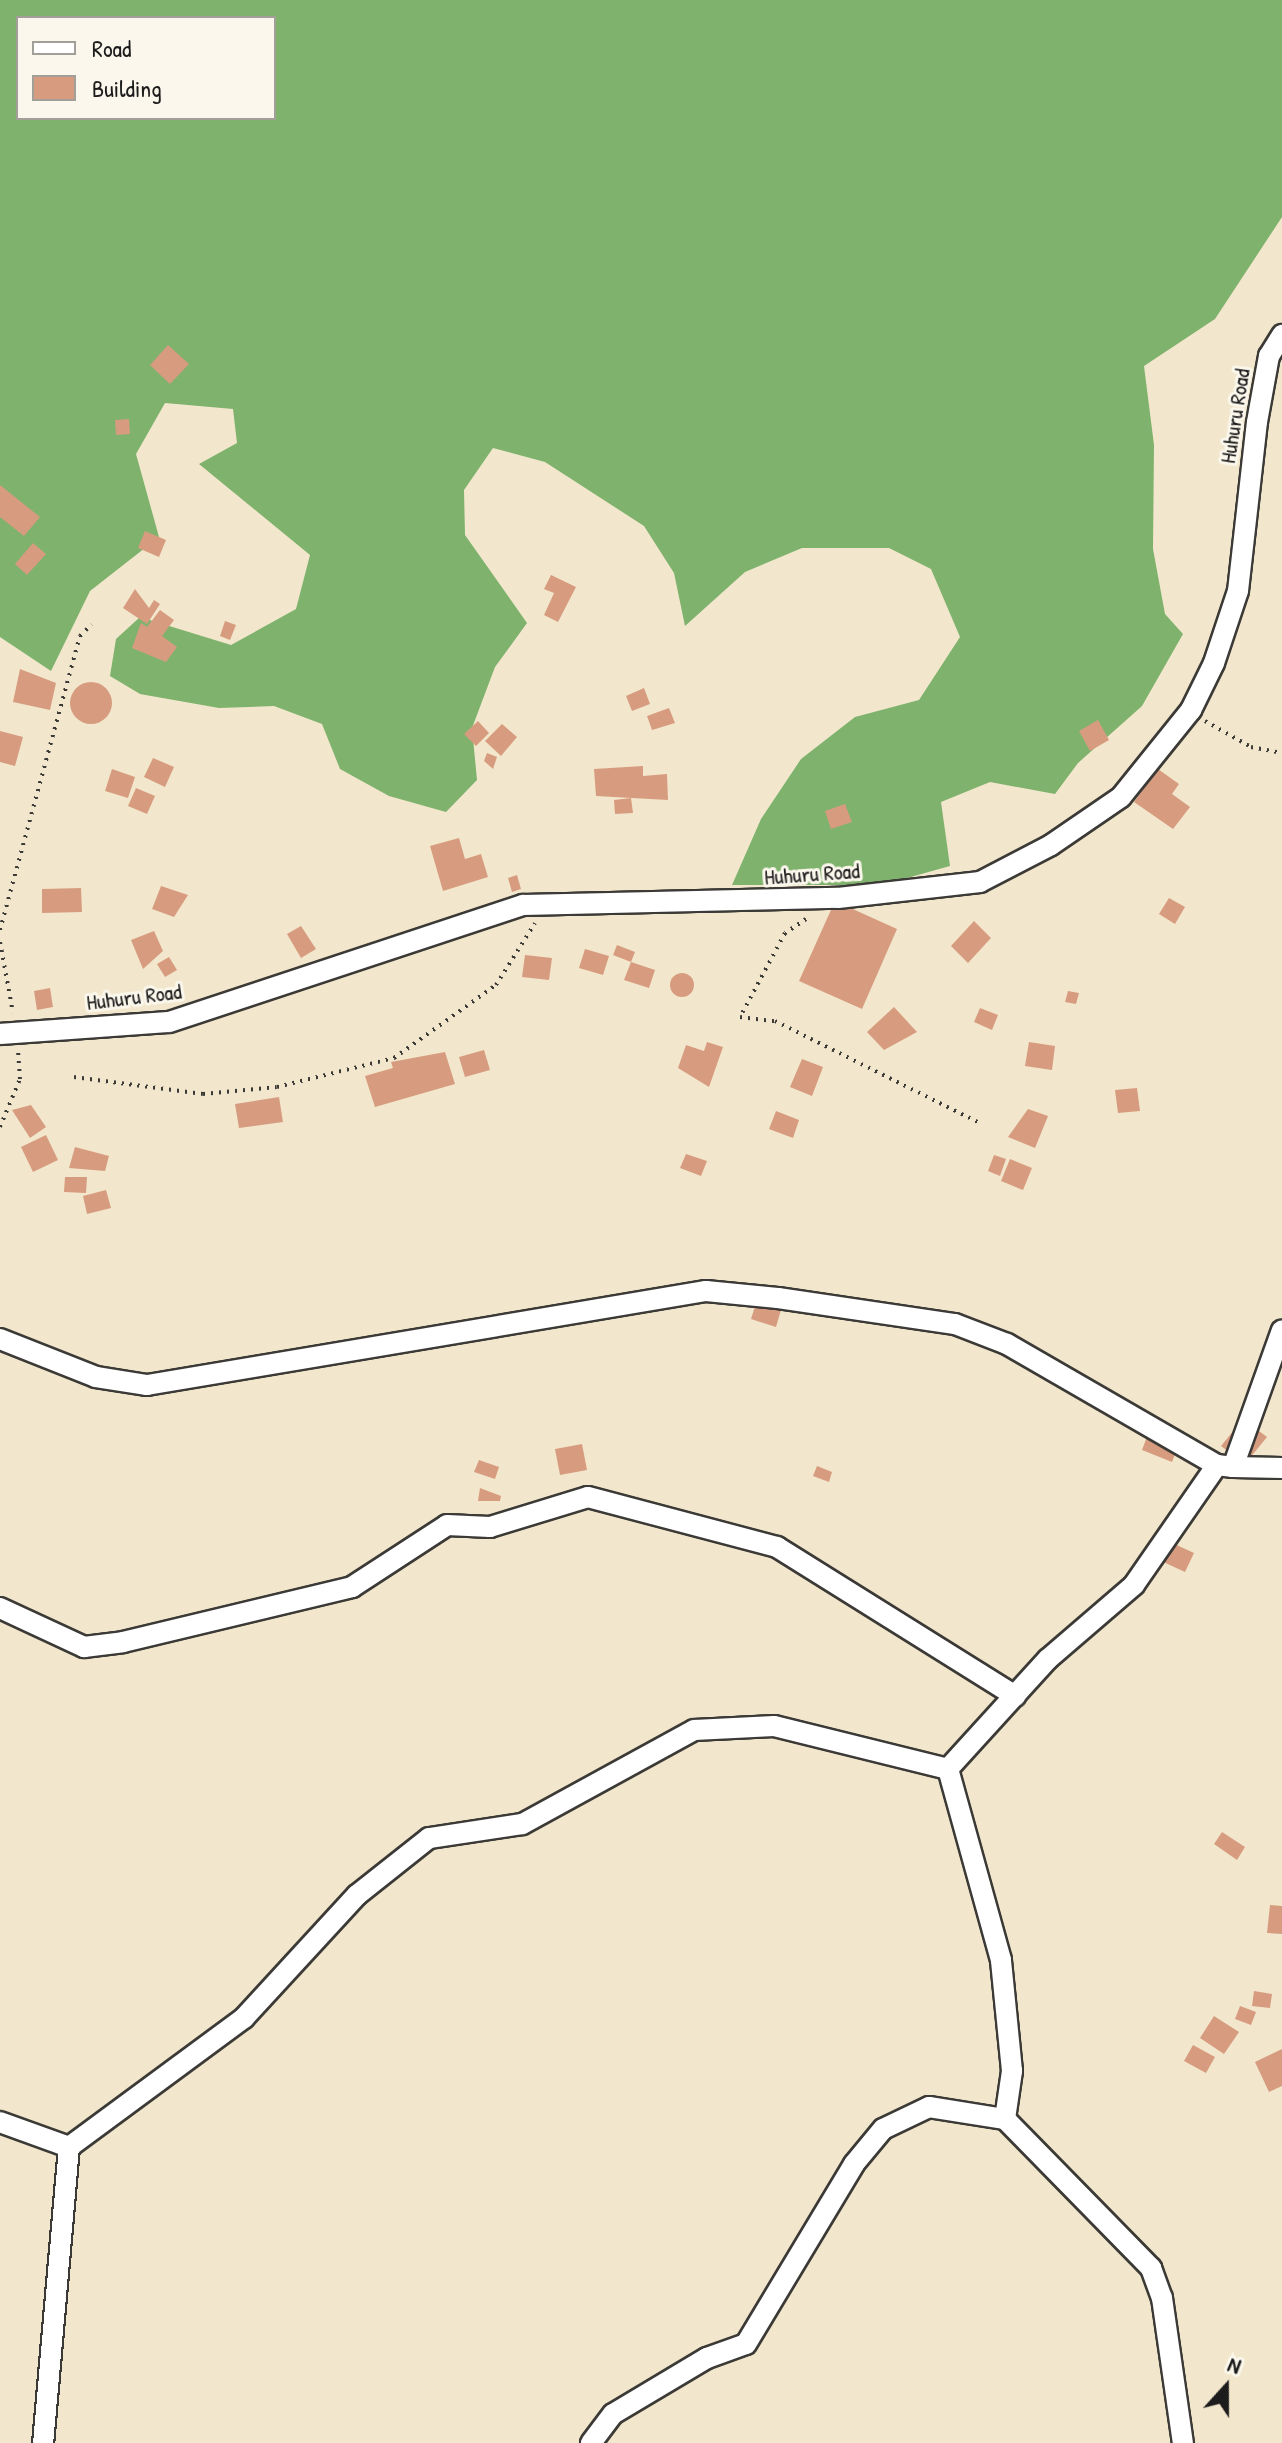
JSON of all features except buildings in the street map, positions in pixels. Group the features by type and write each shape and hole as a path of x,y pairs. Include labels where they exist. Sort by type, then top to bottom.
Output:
{"street":[{"name":"Huhuru Road","path":"8,1033 169,1022 535,905 838,898 980,882 1051,845 1121,797 1191,710 1238,591 1257,422 1269,356 1282,335"},
{"path":"0,1339 96,1377 147,1385 706,1291 778,1298 955,1324 1007,1344 1225,1466 1282,1468"},
{"path":"948,1769 1015,1696 1134,1585 1225,1466 1282,1330"},
{"path":"0,1608 84,1647 123,1642 352,1587 447,1525 490,1527 588,1497 777,1547 1015,1696"},
{"path":"43,2443 69,2147 244,2018 357,1895 429,1838 522,1824 694,1730 774,1726 948,1769"},
{"path":"948,1769 1001,1960 1012,2071 1005,2119"},
{"path":"591,2443 613,2414 707,2358 746,2344 854,2164 883,2129 929,2107 1005,2119 1151,2268 1162,2298 1183,2443"},
{"path":"0,2122 69,2147"}],"path":[{"path":"0,930 80,636 91,625"},
{"path":"1191,710 1222,734 1282,753"},
{"path":"838,898 785,933 740,1017 775,1021 978,1122"},
{"path":"74,1077 203,1094 277,1087 394,1058 496,985 535,933 535,905"},
{"path":"0,942 8,1033 20,1079 0,1127"}],"green space":[{"path":"0,0 1282,0 1282,217 1215,319 1144,366 1154,445 1153,549 1165,614 1183,634 1142,706 1078,763 1055,794 990,782 941,802 950,866 882,885 732,885 761,819 801,759 855,717 919,700 960,637 931,569 889,548 802,548 745,572 685,626 674,573 644,526 545,462 493,448 464,490 465,535 527,623 495,667 472,728 477,780 446,812 389,796 340,769 322,724 274,706 219,708 140,694 110,676 116,639 140,617 231,645 296,609 310,555 199,464 237,443 233,409 165,403 136,454 159,537 90,591 51,671 0,637"}]}
